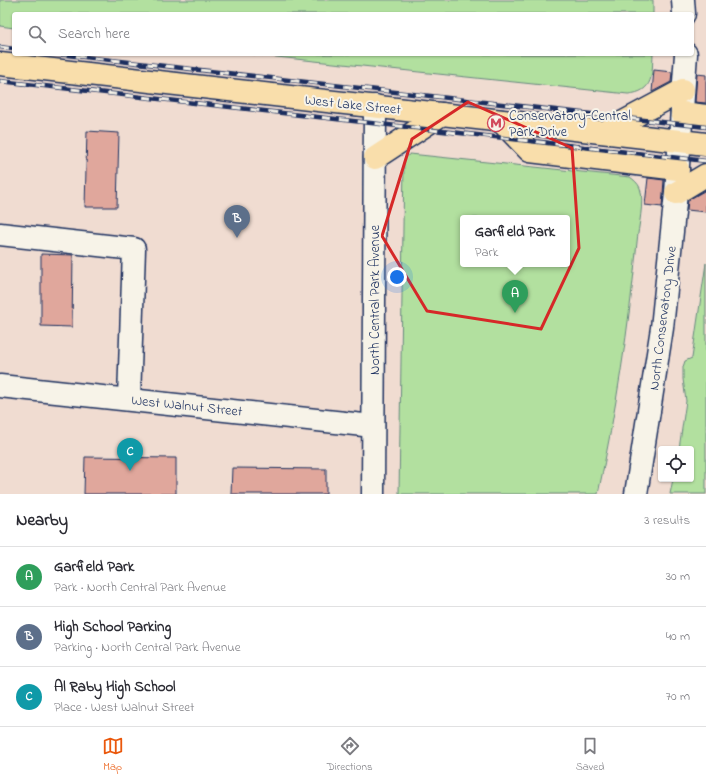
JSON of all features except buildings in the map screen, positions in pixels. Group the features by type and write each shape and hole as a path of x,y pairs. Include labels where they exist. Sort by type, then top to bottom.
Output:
{"main road":[{"name":"West Lake Street","path":"0,64 706,144"},
{"path":"605,132 683,90"},
{"path":"682,113 706,116"},
{"path":"375,158 442,114"},
{"path":"501,121 530,151 678,168"},
{"path":"676,194 706,175"}],"street":[{"path":"683,0 684,12"},
{"name":"North Conservatory Drive","path":"636,494 657,367 676,194 686,56"},
{"name":"North Central Park Avenue","path":"373,494 375,106"},
{"path":"0,234 134,249 129,399"},
{"name":"West Walnut Street","path":"0,386 373,426"}],"highlighted area":[{"path":"468,102 572,148 579,248 541,329 427,311 382,236 412,139"}],"green space":[{"path":"0,0 653,0 653,12 12,12 12,28 0,26"},
{"path":"267,56 653,56 652,75 647,86 643,90 636,93 628,94"},
{"path":"410,154 630,177 639,186 642,207 626,337 611,432 598,494 399,494 404,162 406,157"},
{"path":"706,263 706,494 670,494 672,482 694,482 694,446 679,446 686,401 683,367 685,361 692,358"}],"railway":[{"path":"0,47 12,49"},
{"path":"76,56 706,127"},
{"path":"0,81 706,161"}],"place":[{"name":"Conservatory-Central Park Drive","path":"496,123"},
{"name":"High School Parking","path":"237,238"},
{"name":"Garfield Park","path":"515,313"},
{"name":"Al Raby High School","path":"130,471"}]}
